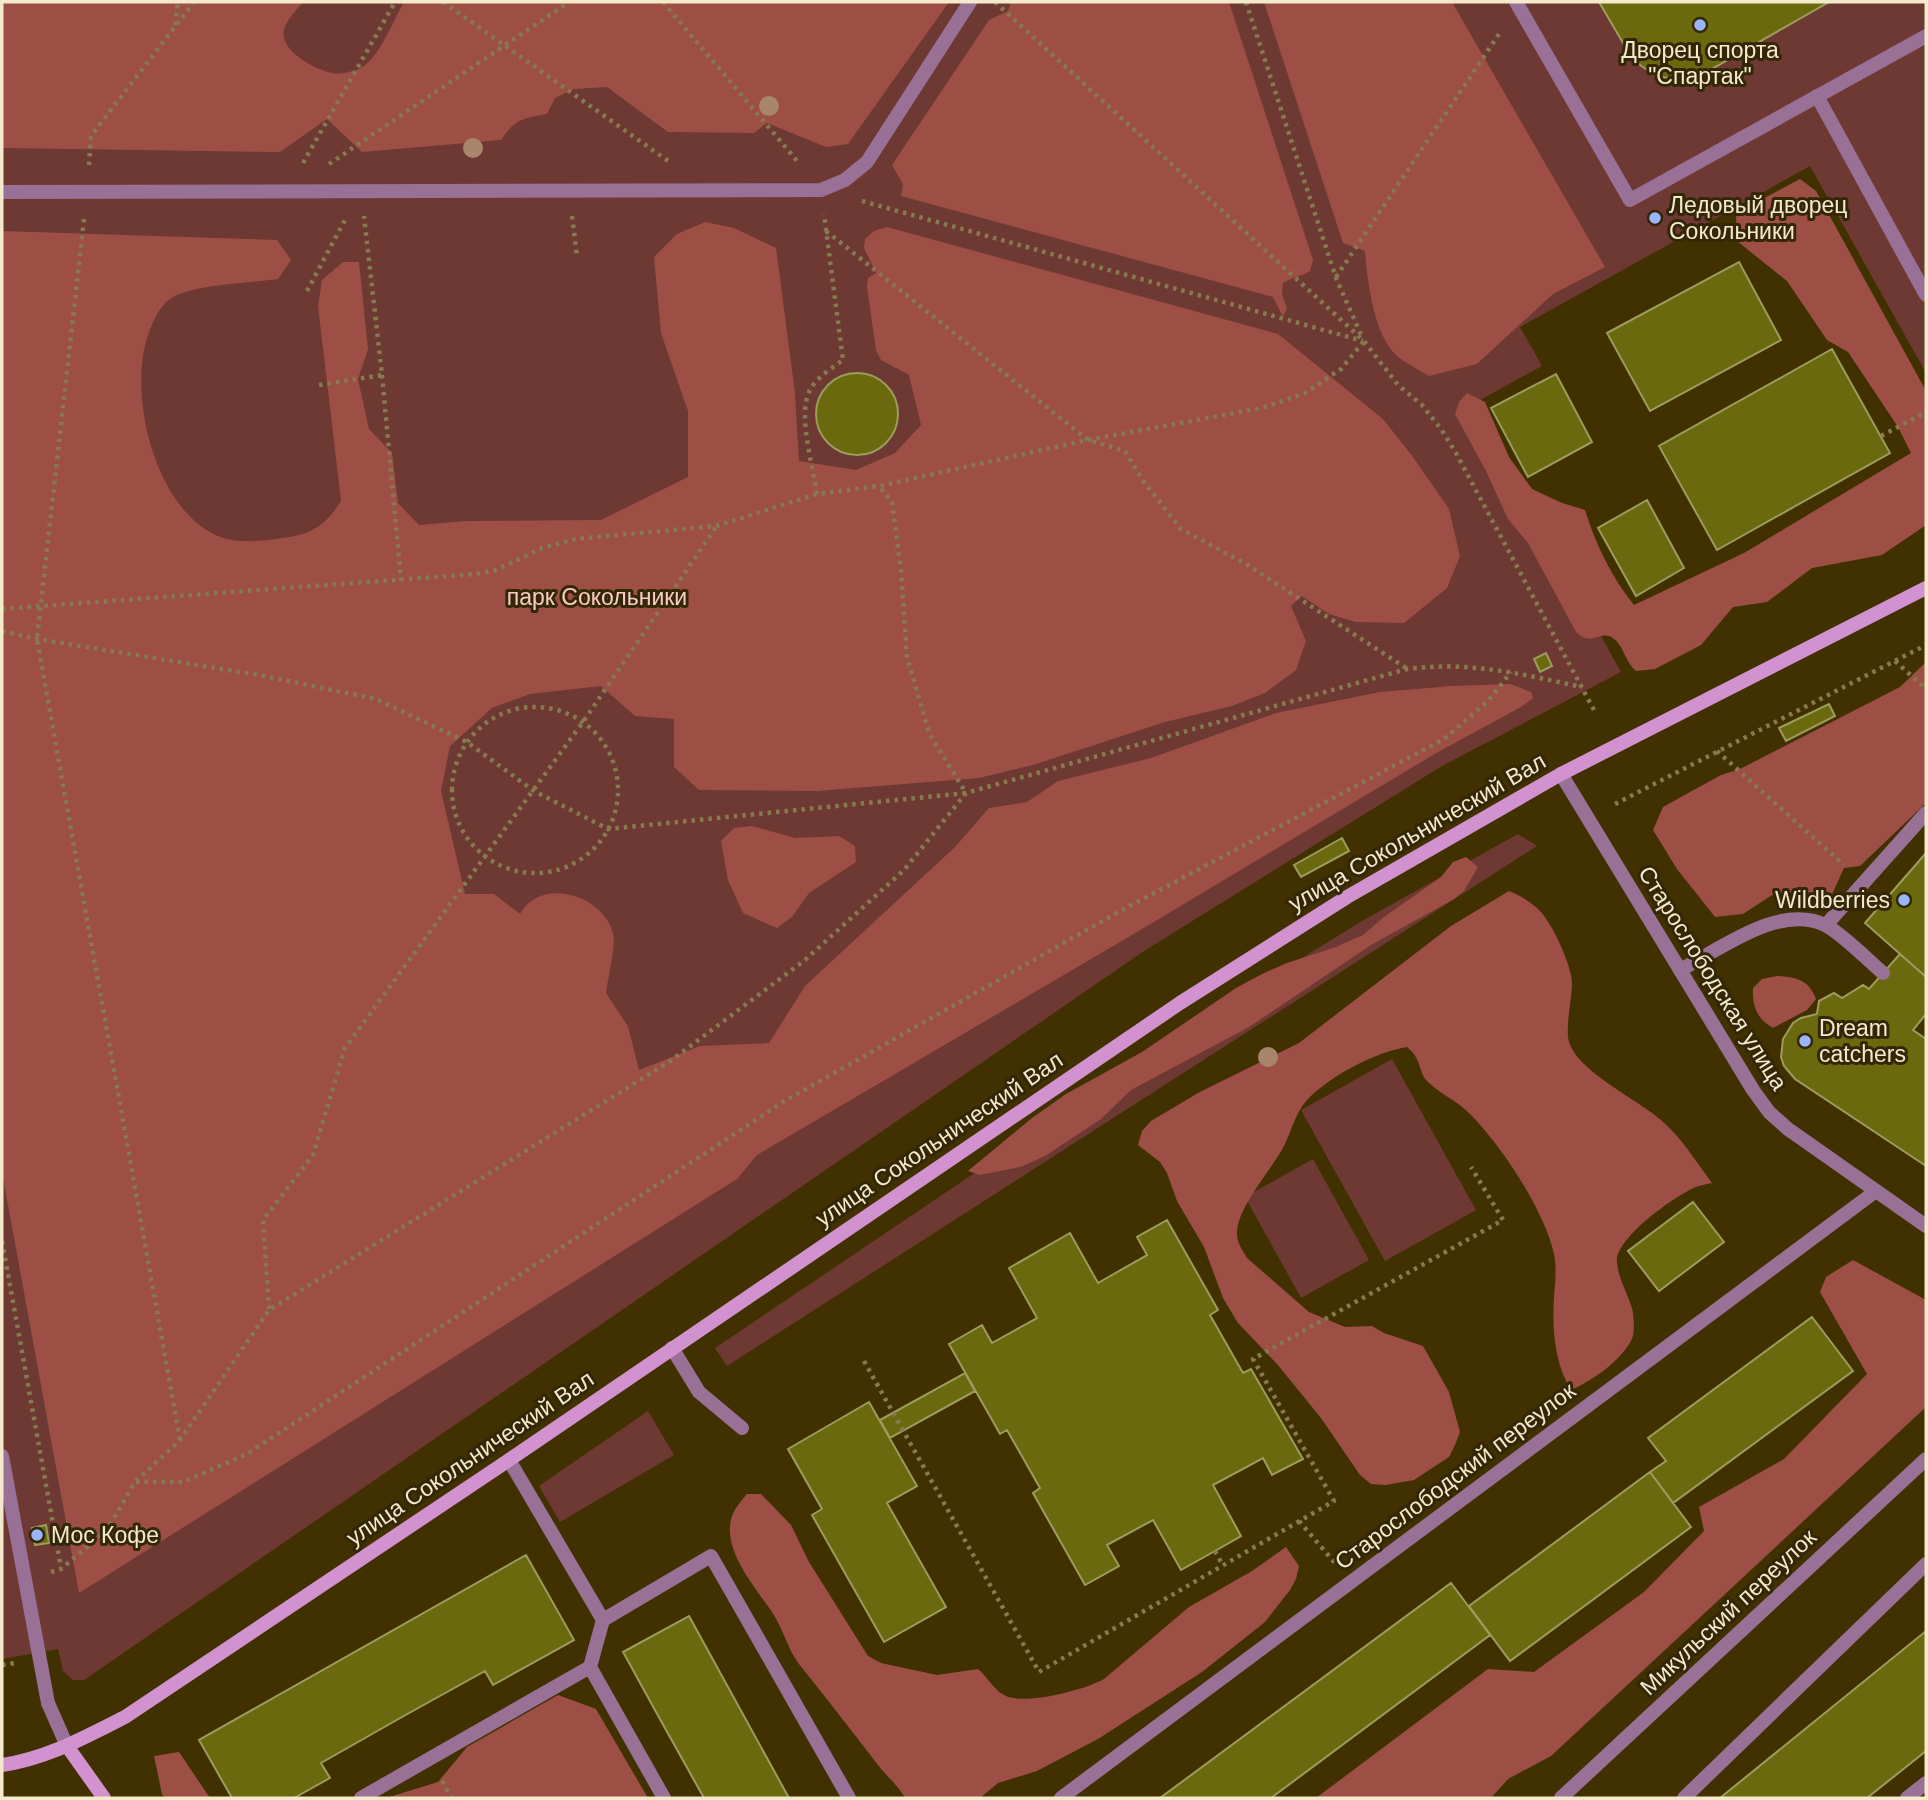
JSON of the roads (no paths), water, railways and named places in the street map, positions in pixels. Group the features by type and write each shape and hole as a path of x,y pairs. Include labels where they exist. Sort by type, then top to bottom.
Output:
{"main road":[{"name":"улица Сокольнический Вал","path":"2,1765 22,1762 67,1746 125,1717 509,1460 1180,1003 1347,897 1561,774 1926,588"},
{"path":"67,1746 104,1798"}],"street":[{"path":"2,192 821,190 845,180 867,162 970,2"},
{"path":"1517,4 1630,200 1926,36"},
{"path":"1817,96 1926,295"},
{"name":"Старослободская улица","path":"1561,774 1769,1112 1788,1129 1926,1226"},
{"path":"1826,925 1926,813"},
{"path":"1680,970 1767,923 1802,919 1826,925 1883,973"},
{"name":"Старослободский переулок","path":"1061,1798 1876,1191"},
{"path":"672,1348 699,1392 742,1428"},
{"path":"2,1456 48,1703 67,1746"},
{"name":"Микульский переулок","path":"1561,1798 1926,1459"},
{"path":"509,1460 603,1620"},
{"path":"361,1798 590,1667 603,1620 711,1556 849,1798"},
{"path":"1684,1798 1926,1564"},
{"path":"590,1667 664,1798"},
{"path":"1907,1798 1926,1783"}],"place":[{"name":"Дворец спорта \"Спартак\"","path":"1700,25"},
{"name":"Ледовый дворец Сокольники","path":"1655,218"},
{"name":"Wildberries","path":"1904,900"},
{"name":"Dream catchers","path":"1805,1041"},
{"name":"Мос Кофе","path":"37,1535"}],"park label":[{"name":"парк Сокольники","path":"597,597"}]}
